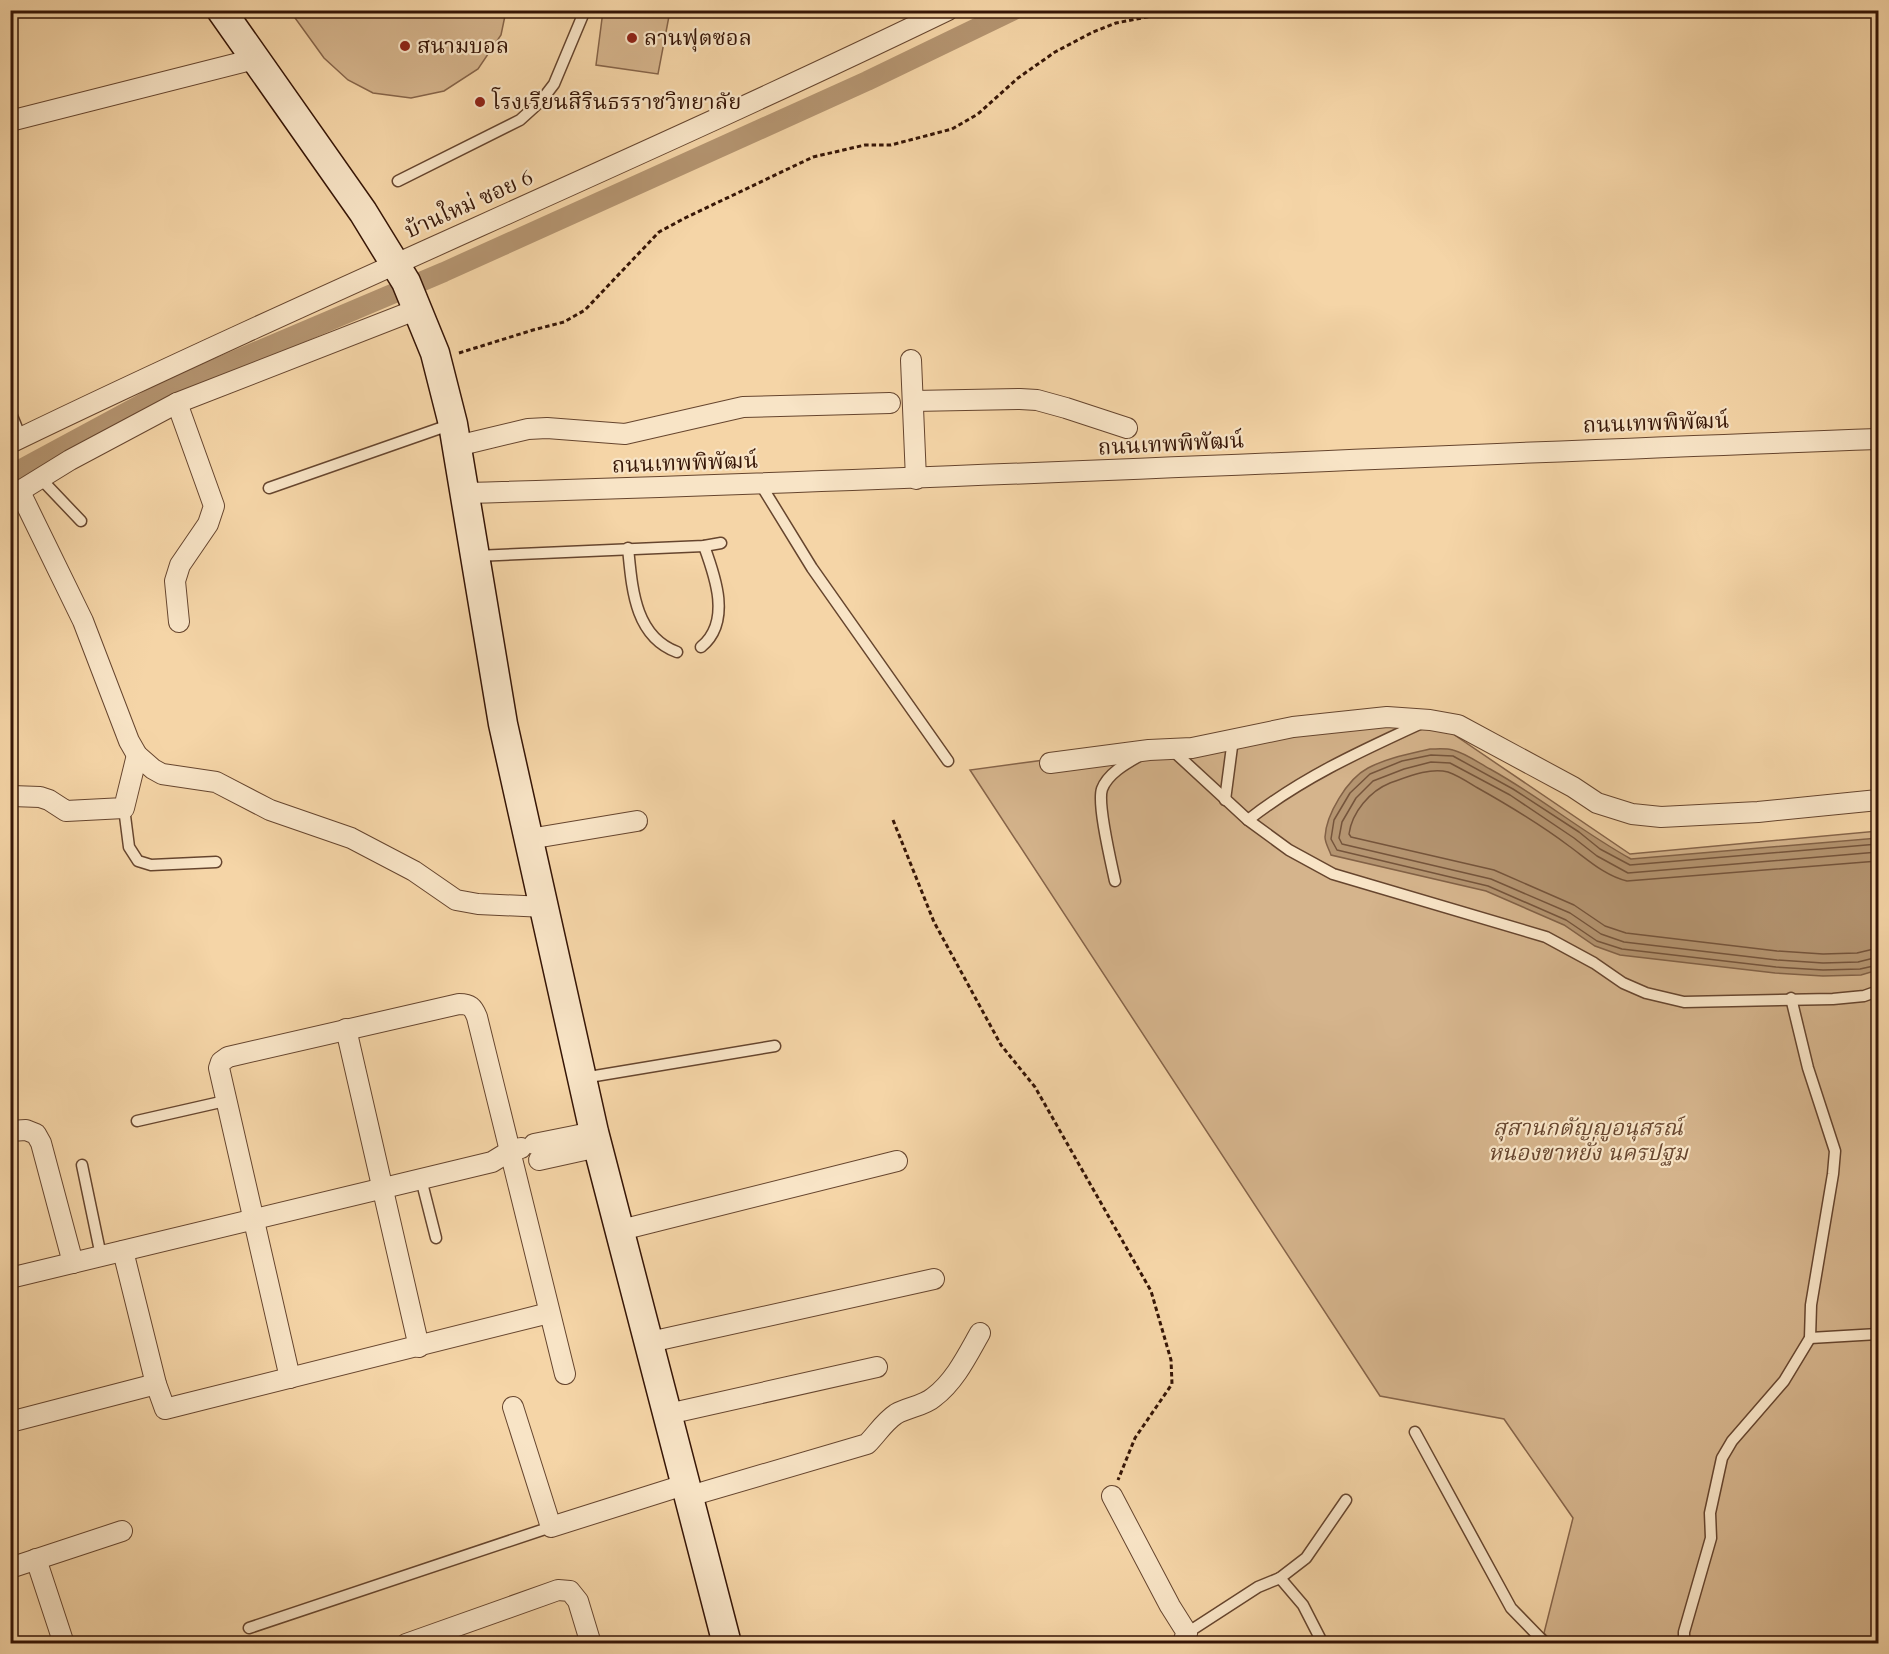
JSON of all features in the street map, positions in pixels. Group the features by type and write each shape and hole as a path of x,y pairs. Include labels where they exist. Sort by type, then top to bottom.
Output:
{"main road":[{"path":"221,10 363,212 408,288 437,360 455,435 503,724 596,1140 728,1644"}],"street":[{"name":"บ้านใหม่ ซอย 6","path":"16,441 408,288 800,82 948,10"},
{"path":"10,121 255,59"},
{"path":"408,288 128,428 15,494 83,621 129,741 137,755 153,770 162,774 216,782 270,810 351,838 414,871 456,900 478,904 545,907"},
{"path":"911,360 916,479"},
{"path":"913,401 1037,400 1127,428"},
{"path":"177,403 214,506 208,524 180,565 175,581 179,622"},
{"path":"455,435 547,428 625,434 743,407 890,403"},
{"name":"ถนนเทพพิพัฒน์","path":"465,493 761,485 1522,451 1878,439"},
{"path":"1050,763 1149,750 1192,748 1293,727 1387,717 1430,720 1458,725 1573,787 1597,803 1632,814 1661,817 1758,812 1878,800"},
{"path":"12,796 40,797 66,811 124,807 137,755"},
{"path":"529,839 638,821"},
{"path":"290,1378 225,1101 219,1068 221,1062 228,1057 459,1004 468,1004 477,1017 524,1155 549,1313 565,1374"},
{"path":"346,1029 419,1347"},
{"path":"10,1131 26,1130 36,1134 73,1263"},
{"path":"10,1278 253,1218 596,1140"},
{"path":"621,1230 897,1161"},
{"path":"123,1251 156,1384 165,1409 549,1313"},
{"path":"650,1342 934,1279"},
{"path":"513,1407 550,1527 867,1444 897,1413 932,1399 951,1382 980,1333"},
{"path":"668,1414 877,1367"},
{"path":"10,1422 156,1384"},
{"path":"1112,1496 1185,1638"},
{"path":"10,1568 122,1531"},
{"path":"36,1559 64,1644"},
{"path":"406,1644 558,1590 570,1591 578,1601 591,1644"}],"lane":[{"path":"398,181 520,120 554,84 585,10"},
{"path":"10,411 16,441"},
{"path":"269,488 455,435"},
{"path":"41,479 81,521"},
{"path":"761,485 812,568 948,761"},
{"path":"476,556 704,546 721,543"},
{"path":"701,647 708,642 715,626 718,606 716,577 704,546"},
{"path":"628,548 632,587 637,608 647,630 658,642 677,652"},
{"path":"1248,820 1282,794 1336,763 1430,720"},
{"path":"1225,800 1233,739"},
{"path":"1171,749 1248,820 1289,850 1333,874 1546,937 1646,993 1684,1002 1843,998 1864,996 1878,991"},
{"path":"1114,881 1101,804 1102,788 1118,769 1149,750"},
{"path":"124,807 129,847 138,861 151,865 216,862"},
{"path":"1684,1644 1684,1632 1710,1538 1710,1513 1722,1458 1732,1440 1784,1381 1810,1338 1811,1305 1835,1151 1808,1068 1791,998"},
{"path":"583,1078 775,1046"},
{"path":"137,1121 225,1101"},
{"path":"81,1165 101,1256"},
{"path":"421,1179 436,1238"},
{"path":"1810,1338 1878,1334"},
{"path":"1415,1432 1511,1608 1546,1644"},
{"path":"1185,1638 1258,1587 1280,1578 1306,1558 1346,1500"},
{"path":"249,1628 550,1527"},
{"path":"1280,1578 1303,1605 1323,1644"}],"path":[{"path":"437,360 564,322 585,310 659,232 802,162 851,147 891,145 952,129 978,114 1036,64 1093,32 1116,23 1183,10"},
{"path":"893,820 934,922 1001,1045 1035,1087 1152,1291 1171,1360 1172,1384 1136,1438 1112,1496"}],"green space":[{"name":"สนามบอล","path":"290,11 506,11 501,35 478,69 444,91 411,98 373,93 348,80 324,58"},
{"name":"ลานฟุตซอล","path":"603,11 670,11 658,74 596,65"},
{"name":"สุสานกตัญญูอนุสรณ์ หนองขาหยั่ง นครปฐม","path":"1390,720 1450,732 1630,854 1878,831 1878,1643 1553,1643 1544,1633 1573,1518 1504,1419 1380,1396 970,770 1305,725"}],"water":[{"path":"1430,749 1458,751 1526,791 1631,859 1878,838 1878,970 1861,975 1823,976 1775,973 1620,955 1595,946 1564,925 1486,891 1331,855 1325,839 1326,828 1339,798 1353,780 1360,773 1375,765"}],"waterway":[{"path":"10,475 175,386 444,272 867,81 1014,10"}],"place":[{"name":"ลานฟุตซอล","path":"632,38"},
{"name":"สนามบอล","path":"405,46"},
{"name":"โรงเรียนสิรินธรราชวิทยาลัย","path":"480,102"}]}
